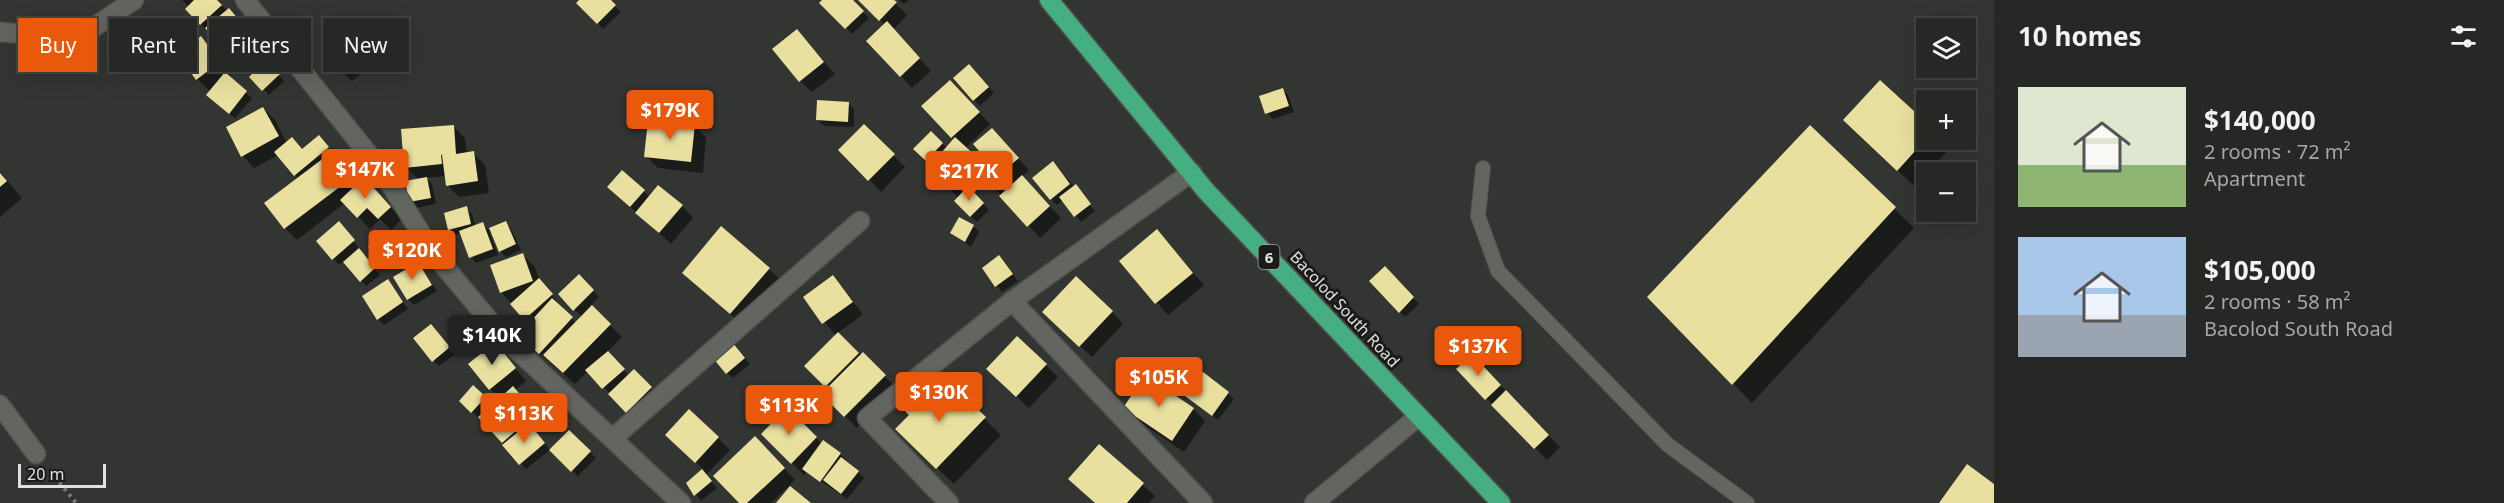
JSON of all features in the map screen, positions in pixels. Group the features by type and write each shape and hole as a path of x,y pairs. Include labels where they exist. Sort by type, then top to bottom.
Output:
{"highway":[{"name":"Bacolod South Road","path":"1049,0 1206,191 1501,503"}],"street":[{"path":"0,32 56,37 84,34 134,0"},
{"path":"245,0 382,171 434,254 503,337 681,503"},
{"path":"949,503 867,418 1012,301 1192,172"},
{"path":"613,438 860,222"},
{"path":"1012,301 1203,503"},
{"path":"0,405 36,454"},
{"path":"1314,503 1419,416"}],"lane":[{"path":"1482,168 1478,216 1498,272 1668,445 1747,503"}],"path":[{"path":"36,454 76,503"}],"building":[{"path":"194,0 217,0 222,5 200,25 197,18 193,18 185,9"},
{"path":"579,0 611,0 616,5 597,24 576,3"},
{"path":"822,0 853,0 864,11 845,29 819,3"},
{"path":"858,0 894,0 897,2 879,21"},
{"path":"229,8 237,18 217,18"},
{"path":"887,21 920,58 900,77 866,41"},
{"path":"797,29 824,62 799,82 772,49"},
{"path":"201,36 209,47 209,70 196,80 190,72 197,72 197,39"},
{"path":"969,64 989,87 973,101 953,78"},
{"path":"225,72 247,91 229,114 206,95"},
{"path":"254,72 278,72 280,74 262,91 249,77"},
{"path":"950,80 980,112 951,138 921,106"},
{"path":"1880,80 1916,113 1916,150 1897,171 1843,120"},
{"path":"1283,88 1289,106 1265,114 1259,96"},
{"path":"817,100 849,102 848,122 816,120"},
{"path":"263,107 279,136 241,157 226,127"},
{"path":"648,120 695,124 691,162 644,157"},
{"path":"864,124 895,154 868,181 838,150"},
{"path":"454,125 456,154 474,151 478,181 446,186 442,155 449,154 441,155 442,164 404,168 401,129"},
{"path":"1810,125 1896,207 1732,385 1647,297"},
{"path":"992,128 1019,158 989,184 975,168 985,158 973,144"},
{"path":"931,131 943,143 926,161 913,149"},
{"path":"319,135 329,147 294,176 274,152 292,137 302,149"},
{"path":"955,137 978,158 950,190 927,169"},
{"path":"329,154 349,180 284,229 264,203"},
{"path":"1053,161 1070,184 1050,200 1032,178"},
{"path":"622,170 645,190 630,207 607,187"},
{"path":"0,173 7,181 0,187"},
{"path":"1022,175 1050,206 1027,227 999,196"},
{"path":"364,177 391,207 378,219 367,208 357,218 340,200"},
{"path":"427,177 431,198 409,202 405,181"},
{"path":"1076,184 1091,204 1074,217 1059,197"},
{"path":"658,185 683,205 659,233 635,213"},
{"path":"968,186 984,203 970,217 954,201"},
{"path":"467,206 471,224 448,230 444,213"},
{"path":"959,217 974,225 965,242 950,233"},
{"path":"339,221 355,240 332,260 316,241"},
{"path":"506,221 516,244 499,252 489,228"},
{"path":"483,222 493,249 469,258 459,231"},
{"path":"721,226 770,268 730,314 682,273"},
{"path":"1157,229 1193,273 1155,304 1119,261"},
{"path":"386,234 397,248 379,261 368,247"},
{"path":"359,248 375,268 360,282 343,262"},
{"path":"523,253 533,281 500,293 490,265"},
{"path":"999,255 1013,274 995,287 982,268"},
{"path":"418,262 432,285 407,300 393,277"},
{"path":"1385,266 1414,297 1399,313 1369,281"},
{"path":"579,274 594,290 573,311 558,294"},
{"path":"833,275 853,302 822,324 803,297"},
{"path":"1076,276 1113,311 1079,347 1042,312"},
{"path":"539,278 553,294 524,320 510,304"},
{"path":"388,279 403,302 377,320 362,296"},
{"path":"552,298 573,317 539,354 518,335"},
{"path":"592,305 611,324 563,373 543,355"},
{"path":"431,324 450,347 432,362 413,338"},
{"path":"838,332 859,353 825,387 804,366"},
{"path":"1017,336 1047,364 1016,397 986,369"},
{"path":"495,342 516,368 489,390 468,364"},
{"path":"732,342 745,358 726,374 713,358"},
{"path":"608,351 625,369 602,389 585,370"},
{"path":"863,352 886,375 844,417 821,394"},
{"path":"1472,354 1501,385 1485,400 1456,369"},
{"path":"634,369 652,387 626,413 608,394"},
{"path":"1203,372 1229,392 1212,416 1185,396"},
{"path":"1145,375 1194,408 1172,441 1123,408"},
{"path":"948,381 986,417 936,469 895,429 909,415 902,408 920,389 931,398"},
{"path":"473,385 486,397 471,413 459,401"},
{"path":"513,386 536,413 502,443 478,417"},
{"path":"1506,390 1549,435 1534,449 1491,405"},
{"path":"787,407 817,437 791,464 761,434"},
{"path":"689,409 719,437 695,463 665,435"},
{"path":"529,423 545,443 519,465 502,445"},
{"path":"569,430 591,451 571,472 549,450"},
{"path":"755,436 785,468 747,503 739,503 713,476"},
{"path":"823,440 841,453 820,482 802,469"},
{"path":"1099,444 1144,483 1127,503 1095,503 1068,479"},
{"path":"841,457 859,471 841,494 823,480"},
{"path":"1967,464 1994,484 1994,503 1939,503"},
{"path":"702,469 712,481 694,496 686,483"},
{"path":"790,486 811,503 776,503"}]}
